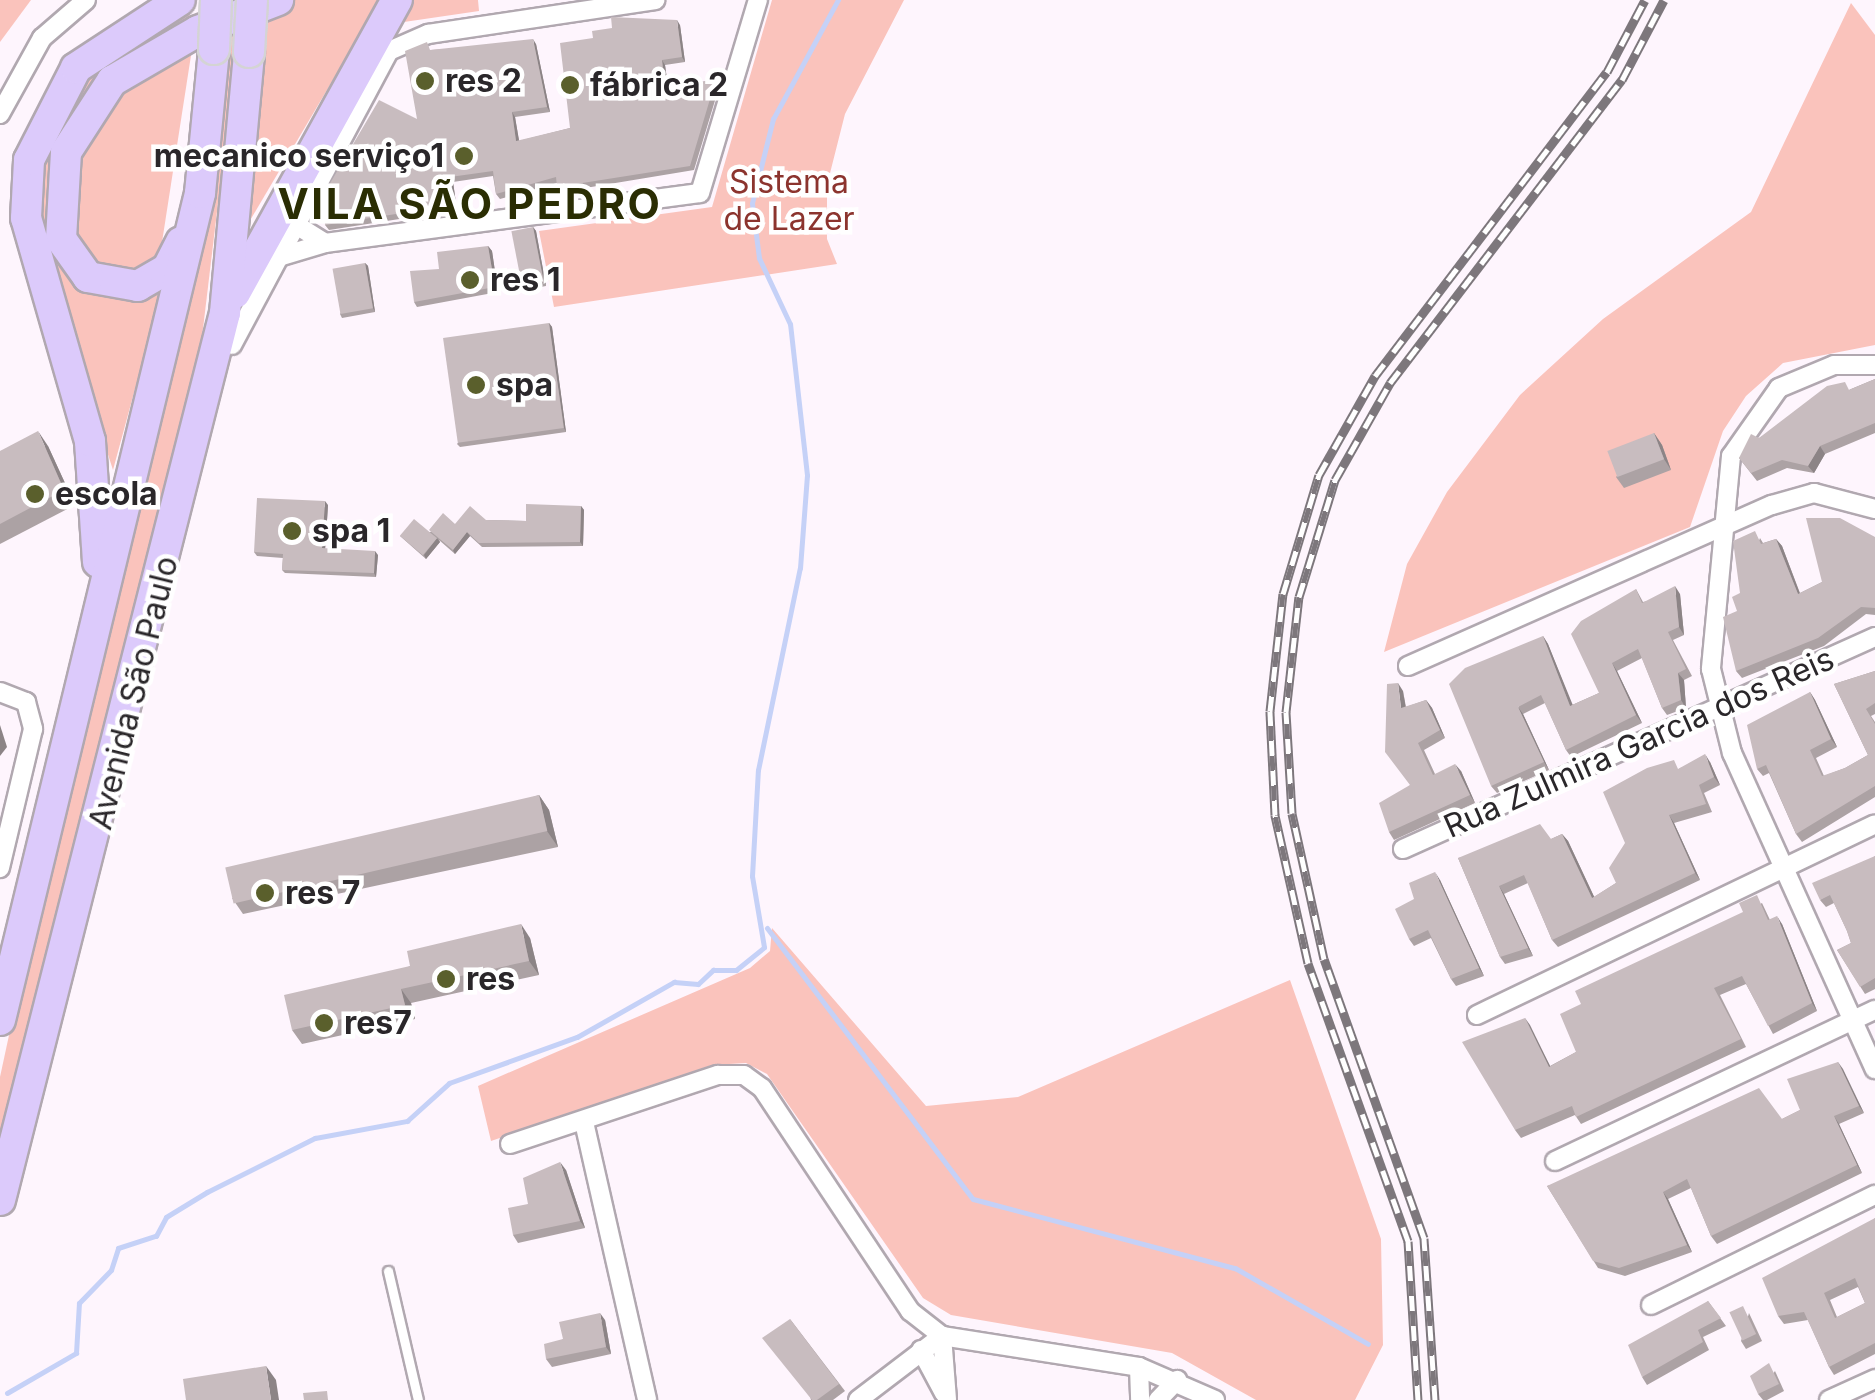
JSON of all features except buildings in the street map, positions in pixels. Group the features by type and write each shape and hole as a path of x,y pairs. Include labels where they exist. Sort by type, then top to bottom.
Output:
{"main road":[{"path":"90,650 96,482 24,190 41,127 76,68 180,0"},
{"name":"Avenida São Paulo","path":"0,1020 200,193 216,0"},
{"path":"225,330 397,0"},
{"path":"200,193 167,269 138,286 88,277 61,239 66,152 112,81 198,31 264,3"},
{"name":"Avenida São Paulo","path":"0,1200 225,330 249,52 264,3"}],"street":[{"path":"0,114 42,38 86,0"},
{"path":"225,330 279,257 389,51 406,38 655,0"},
{"path":"279,257 325,243 700,193 758,0"},
{"path":"296,225 325,243"},
{"path":"1875,364 1834,365 1779,388 1731,456 1719,532 1716,708 1782,866 1875,1069"},
{"path":"1408,666 1814,492 1875,509"},
{"name":"Rua Zulmira Garcia dos Reis","path":"1403,849 1875,637"},
{"path":"0,692 26,702 33,729 2,857"},
{"path":"1477,1015 1875,824"},
{"path":"1555,1161 1875,1010"},
{"path":"510,1144 718,1075 744,1075 762,1088 910,1311 942,1336 1140,1367 1177,1380 1214,1400"},
{"path":"584,1122 647,1400"},
{"path":"1651,1305 1875,1195"},
{"path":"858,1400 942,1336"},
{"path":"942,1336 946,1400"},
{"path":"921,1350 946,1400"},
{"path":"1140,1367 1140,1400"},
{"path":"1828,1400 1875,1379"},
{"path":"1158,1400 1177,1380"}],"lane":[{"path":"388,1271 418,1400"}],"green space":[{"path":"0,0 31,0 0,42"},
{"path":"291,0 380,0 245,229 264,13"},
{"path":"410,0 478,0 479,11 404,22"},
{"name":"Sistema de Lazer","path":"772,0 904,0 845,114 827,185 827,239 837,264 554,307 539,231 712,207"},
{"path":"190,3 189,23 100,80 56,255 164,282 113,470 43,254 38,172 73,87"},
{"path":"1851,3 1875,35 1875,345 1783,363 1746,396 1723,431 1690,527 1384,652 1407,564 1447,492 1520,395 1603,319 1751,212"},
{"path":"239,27 197,379 0,1163 0,1077 226,29"},
{"path":"192,49 160,255 133,276 84,263 67,182 112,91"},
{"path":"772,928 926,1106 1018,1097 1290,980 1381,1239 1383,1345 1355,1400 1256,1400 1172,1353 951,1315 923,1298 767,1074 746,1063 712,1065 491,1141 478,1086 750,968 770,951"}],"waterway":[{"path":"7,1393 76,1353 79,1303 111,1270 118,1248 156,1236 166,1217 207,1192 315,1138 407,1121 449,1083 577,1037 674,982 698,984 713,970 736,970 764,947 752,876 758,770 800,568 807,475 790,324 759,258 752,203 773,119 838,0"},
{"path":"767,928 973,1199 1235,1268 1368,1344"}],"railway":[{"path":"1418,1400 1408,1241 1308,963 1275,815 1270,711 1283,594 1319,475 1375,376 1607,72 1645,0"},
{"path":"1435,1400 1424,1238 1324,959 1292,813 1286,712 1299,597 1335,480 1390,383 1622,80 1664,0"}],"place":[{"name":"res 2","path":"425,81"},
{"name":"fábrica 2","path":"570,85"},
{"name":"mecanico serviço1","path":"464,156"},
{"name":"res 1","path":"470,280"},
{"name":"spa","path":"476,385"},
{"name":"escola","path":"35,494"},
{"name":"spa 1","path":"292,531"},
{"name":"res 7","path":"265,893"},
{"name":"res","path":"446,979"},
{"name":"res7","path":"324,1023"}],"district":[{"name":"VILA SÃO PEDRO","path":"470,204"}]}
